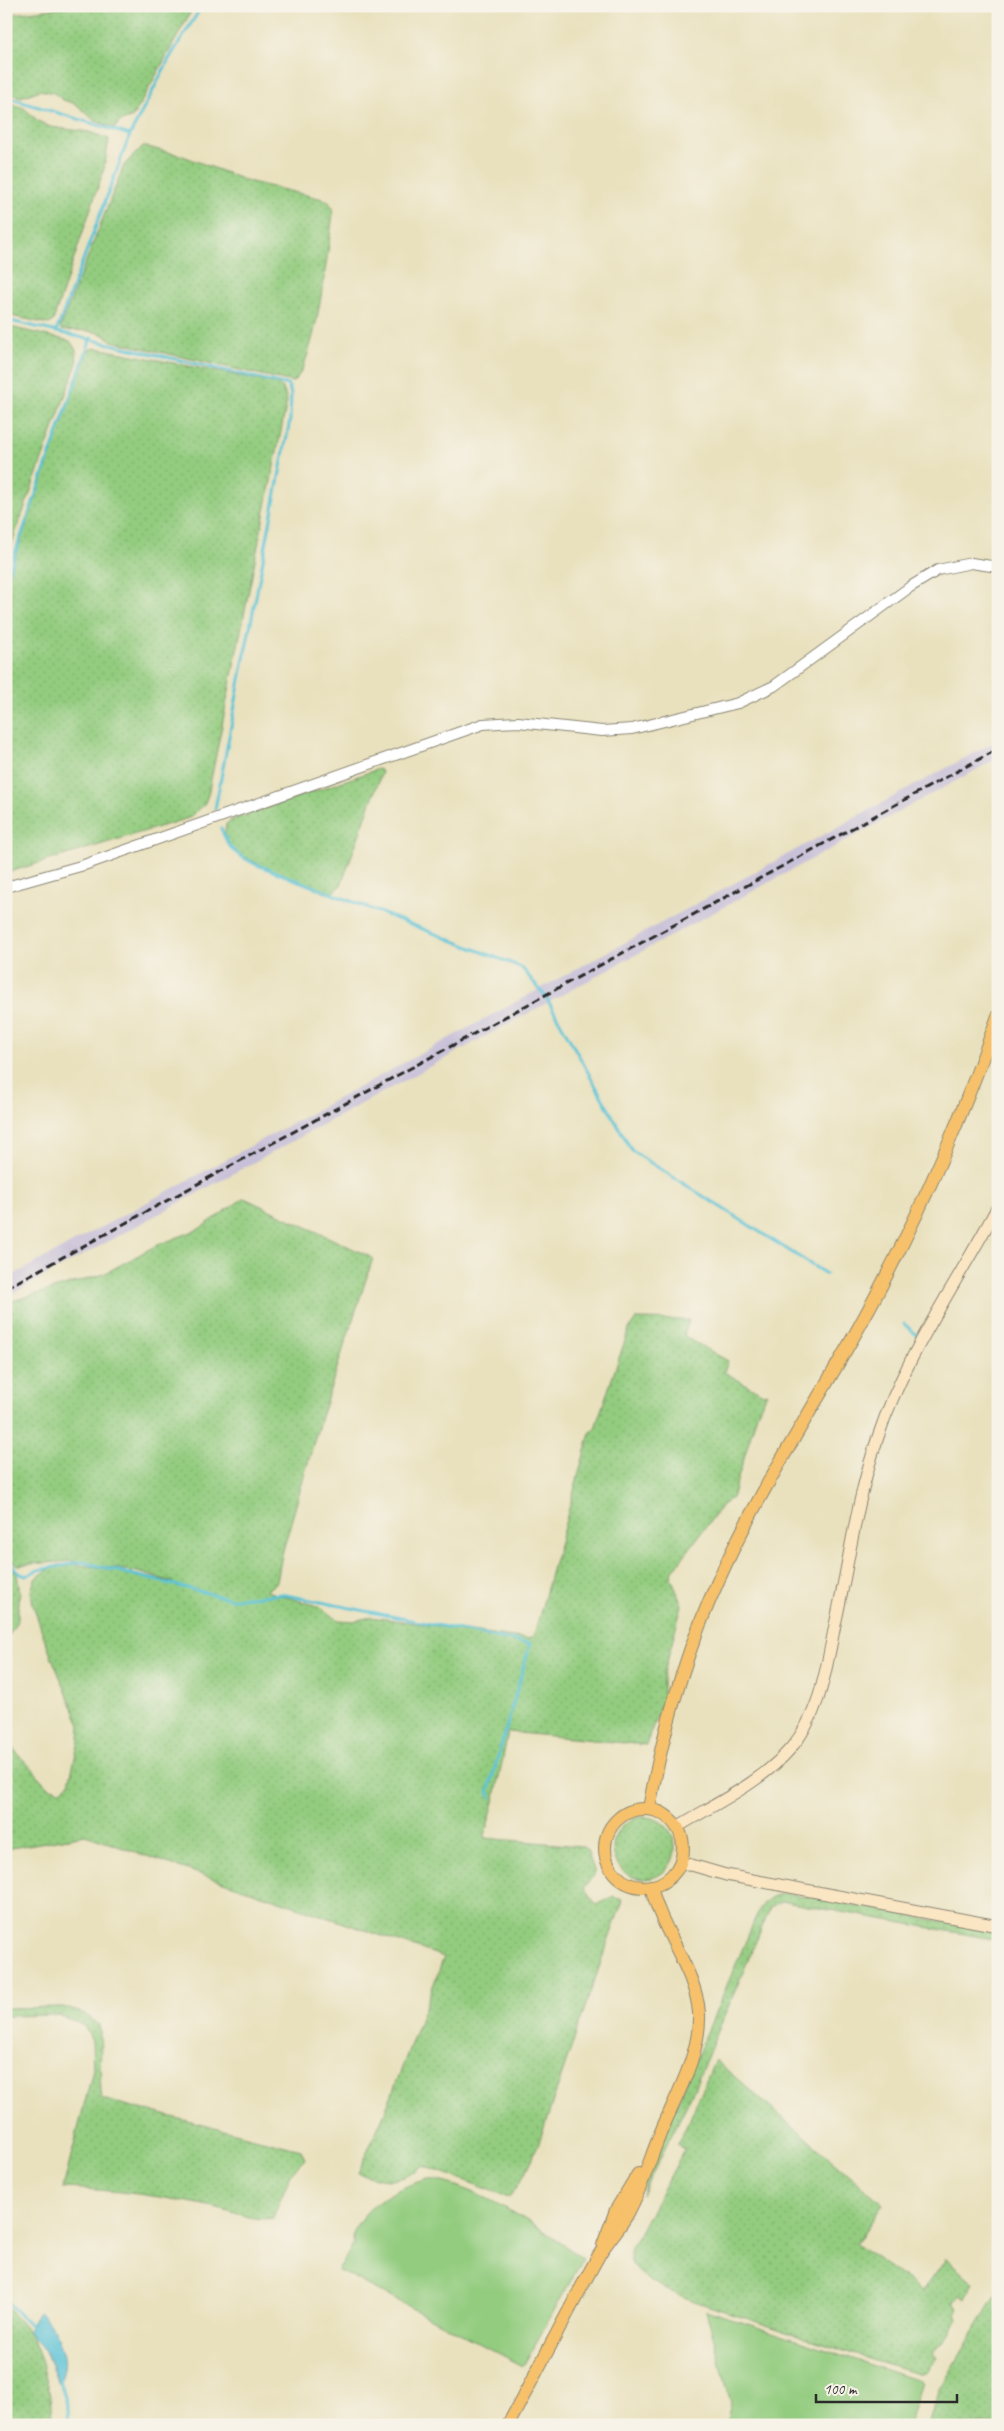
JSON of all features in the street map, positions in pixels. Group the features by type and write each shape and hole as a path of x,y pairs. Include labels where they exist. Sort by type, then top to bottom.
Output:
{"main road":[{"path":"649,1809 673,1701 693,1642 719,1578 746,1524 804,1420 860,1326 912,1226 958,1121 998,1016"},
{"path":"677,1827 770,1768 792,1747 808,1723 823,1683 864,1486 881,1427 901,1381 998,1206"},
{"path":"649,1809 664,1814 677,1827 683,1844 681,1862 669,1878 651,1886 635,1886 620,1879 609,1864 605,1847 610,1829 620,1817 634,1810 649,1809"},
{"path":"681,1862 726,1875 998,1926"},
{"path":"508,2425 601,2252 616,2210 649,2157 686,2071 699,2020 698,2002 693,1984 660,1917 651,1886"}],"street":[{"path":"6,887 84,865 483,724 518,722 602,731 632,729 738,703 774,686 910,587 938,570 971,563 998,567"}],"shaded area":[{"path":"998,740 998,758 6,1297 6,1279"}],"green space":[{"path":"75,6 194,6 133,117 119,122 115,128 95,121 76,104 63,100 54,93 40,90 21,97 6,93 6,15"},
{"path":"6,102 24,108 38,121 50,127 89,132 109,139 104,169 53,321 49,324 6,315"},
{"path":"143,146 183,156 247,181 327,200 333,208 320,304 308,353 301,371 293,382 112,341 95,332 62,330 60,327 124,165"},
{"path":"6,326 70,341 76,350 77,363 6,559"},
{"path":"97,348 275,383 283,388 287,401 208,795 204,805 189,818 6,873 6,582 86,354 90,349"},
{"path":"378,769 382,772 341,885 332,893 326,893 257,864 233,850 227,844 225,837 226,824 232,820"},
{"path":"244,1198 373,1258 321,1417 282,1554 277,1582 266,1591 318,1606 339,1620 353,1621 371,1617 528,1639 534,1635 590,1433 595,1428 629,1329 636,1319 689,1320 684,1336 728,1361 724,1372 763,1394 767,1393 757,1414 732,1498 722,1505 672,1572 671,1577 682,1605 663,1677 663,1699 646,1745 508,1732 495,1798 484,1838 582,1846 587,1850 595,1873 584,1888 597,1905 612,1897 623,1900 532,2159 526,2173 509,2197 423,2165 406,2176 392,2180 358,2173 387,2107 444,1957 85,1835 6,1849 6,1741 50,1788 61,1790 69,1783 79,1741 80,1725 47,1646 33,1605 31,1591 35,1579 58,1565 71,1564 173,1582 138,1572 71,1561 17,1565 6,1556 6,1303 104,1274 155,1246 199,1229"},
{"path":"6,1560 17,1574 20,1594 18,1619 6,1641"},
{"path":"644,1817 656,1819 666,1826 673,1836 675,1848 673,1860 666,1870 656,1877 644,1879 632,1877 622,1870 615,1860 613,1848 615,1836 622,1826 632,1819"},
{"path":"788,1893 998,1932 998,1940 785,1902 777,1903 770,1908 689,2100 642,2195 648,2171 759,1910 771,1898"},
{"path":"63,2007 85,2014 99,2025 102,2099 301,2150 305,2159 292,2172 273,2218 257,2219 195,2203 157,2197 101,2190 63,2188 93,2070 92,2041 84,2026 59,2015 6,2016 6,2008"},
{"path":"715,2060 883,2204 856,2244 923,2291 946,2258 974,2283 965,2299 960,2295 954,2303 959,2308 956,2314 958,2319 933,2356 937,2358 925,2371 918,2374 690,2300 652,2282 635,2269 630,2260 631,2248 685,2149 677,2144"},
{"path":"428,2179 447,2183 488,2199 529,2222 583,2259 523,2366 338,2270 353,2243 353,2235 358,2224 373,2206 383,2198 406,2186"},
{"path":"998,2291 998,2425 928,2425 940,2389"},
{"path":"6,2306 31,2335 41,2360 49,2389 53,2425 6,2425"},
{"path":"706,2310 922,2382 909,2425 726,2425 731,2403"}],"water":[{"path":"40,2312 48,2321 63,2351 64,2364 59,2384 45,2351 28,2331 34,2317"}],"waterway":[{"path":"56,332 130,135 169,59 202,6"},
{"path":"6,97 130,135"},
{"path":"6,320 288,385 291,394 290,420 215,809"},
{"path":"6,579 91,338"},
{"path":"221,828 233,850 255,864 521,967 546,997 632,1151 826,1274"},
{"path":"904,1324 917,1335"},
{"path":"6,1556 18,1573 26,1576 38,1570 82,1562 231,1599 281,1594 530,1644 488,1792 491,1798"},
{"path":"6,2301 32,2327"},
{"path":"59,2377 68,2408 69,2425"}],"railway":[{"path":"6,1288 998,749"}]}
